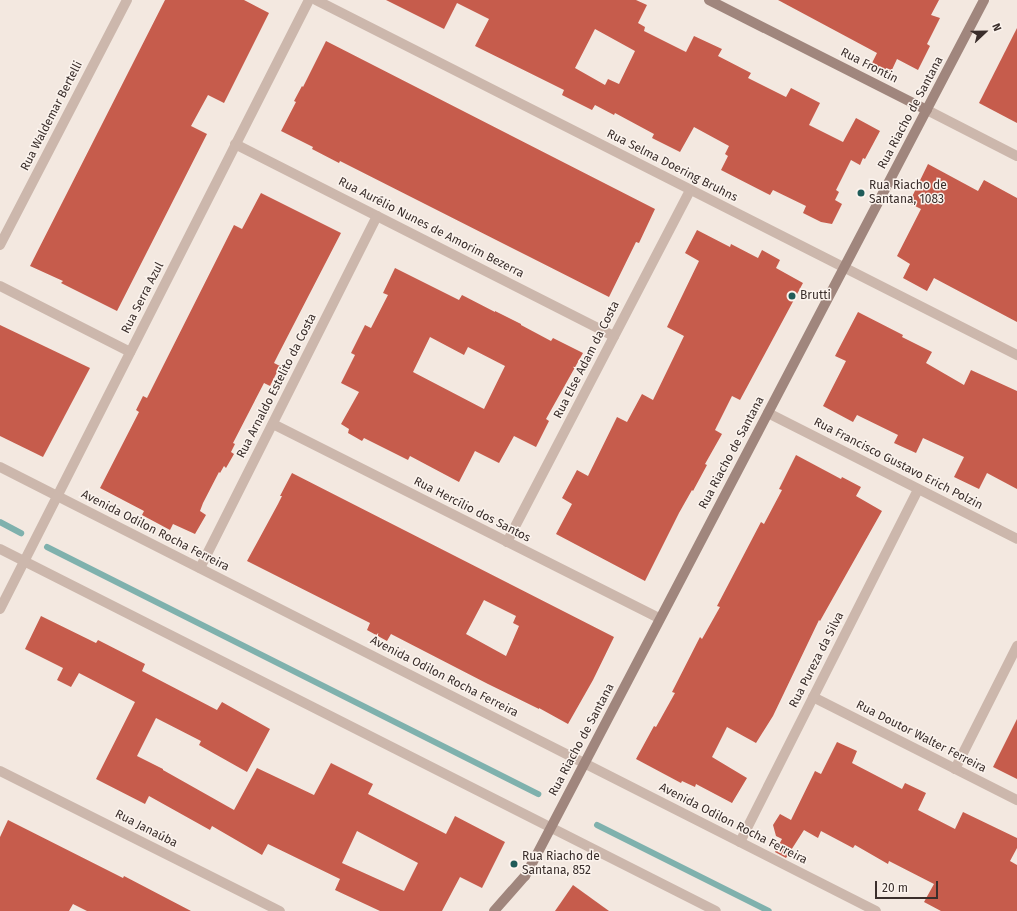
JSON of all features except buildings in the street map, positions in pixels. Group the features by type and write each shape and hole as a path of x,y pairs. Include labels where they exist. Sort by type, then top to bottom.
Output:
{"street":[{"name":"Rua Waldemar Bertelli","path":"0,245 127,0"},
{"name":"Rua Serra Azul","path":"0,608 309,0"},
{"name":"Rua Selma Doering Bruhns","path":"316,0 1017,355"},
{"name":"Rua Frontin","path":"709,0 1017,156"},
{"name":"Rua Riacho de Santana","path":"494,911 525,876 551,828 984,0"},
{"name":"Rua Aurélio Nunes de Amorim Bezerra","path":"236,144 614,336"},
{"name":"Rua Else Adam da Costa","path":"507,542 690,190"},
{"name":"Rua Arnaldo Estelito da Costa","path":"200,568 377,216"},
{"path":"0,286 130,352"},
{"name":"Rua Francisco Gustavo Erich Polzin","path":"768,413 1017,539"},
{"name":"Rua Hercílio dos Santos","path":"272,424 660,619"},
{"name":"Avenida Odilon Rocha Ferreira","path":"0,467 876,911"},
{"name":"Rua Pureza da Silva","path":"740,842 918,489"},
{"path":"0,549 716,911"},
{"path":"955,769 1017,646"},
{"name":"Rua Doutor Walter Ferreira","path":"813,697 1017,800"},
{"name":"Rua Janaúba","path":"0,771 280,911"}],"waterway":[{"path":"0,522 21,533"},
{"path":"47,547 538,794"},
{"path":"597,825 769,911"}],"place":[{"name":"Rua Riacho de Santana, 1083","path":"861,193"},
{"name":"Brutti","path":"792,296"},
{"name":"Rua Riacho de Santana, 852","path":"514,864"}]}
